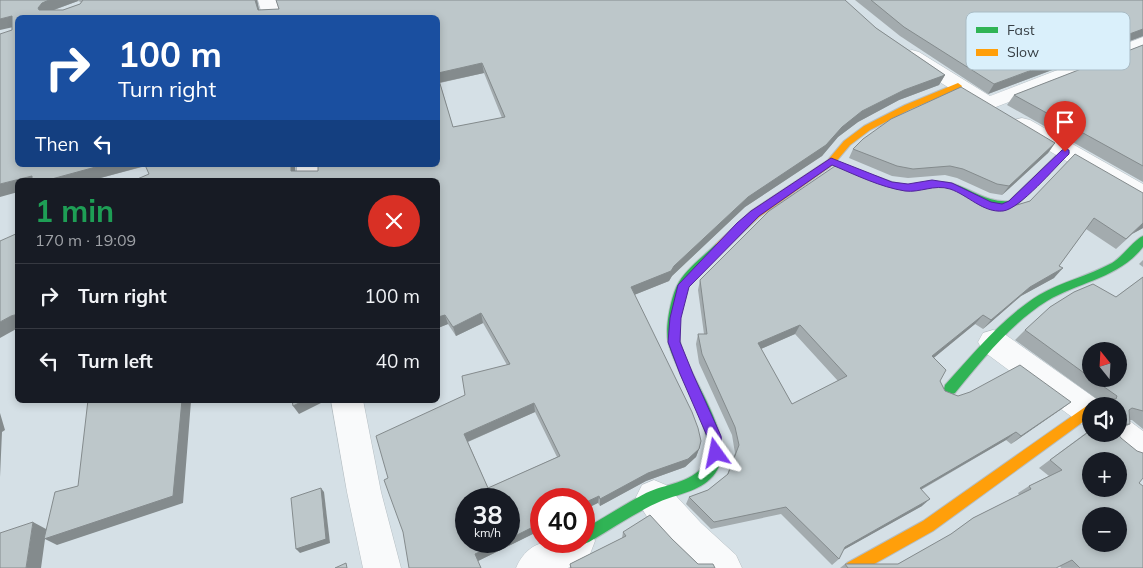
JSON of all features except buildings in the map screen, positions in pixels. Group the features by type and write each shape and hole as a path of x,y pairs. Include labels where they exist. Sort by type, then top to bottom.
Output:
{"street":[{"path":"267,0 271,15"},
{"path":"1130,48 1143,43"},
{"path":"898,46 958,86 1065,152 1143,195"},
{"path":"988,104 1074,70"},
{"path":"595,531 654,497 692,484 711,468 716,453 714,436 674,342 676,318 684,285 755,214 836,163 847,143 867,128 908,107 958,86"},
{"path":"866,176 891,185 908,188 932,183 952,186 988,205 1002,208 1012,204 1065,152"},
{"path":"950,389 993,342 1033,305 1048,295 1111,267 1128,256 1143,240"},
{"path":"993,342 1082,406"},
{"path":"348,403 364,492 382,568"},
{"path":"852,568 928,526 1082,418"},
{"path":"1127,439 1143,450"},
{"path":"654,497 688,536 723,568"},
{"path":"535,568 558,553"}],"traffic: fast":[{"path":"874,179 904,188 945,185 994,205 1012,204 1065,152"},
{"path":"950,389 1016,318 1052,293 1097,275 1118,264 1130,255 1143,240"},
{"path":"595,530 653,497 698,480 710,469 715,457 710,425 678,354 674,341 674,329 677,304 683,285 720,247"}],"traffic: slow":[{"path":"720,247 755,214 831,162 847,143 867,128 908,107 958,86"},
{"path":"852,568 928,526 1082,415"}],"route":[{"path":"716,453 714,436 674,342 676,318 684,285 741,226 755,214 831,162 891,185 908,188 932,183 952,186 988,205 1002,208 1012,204 1065,152"}]}
